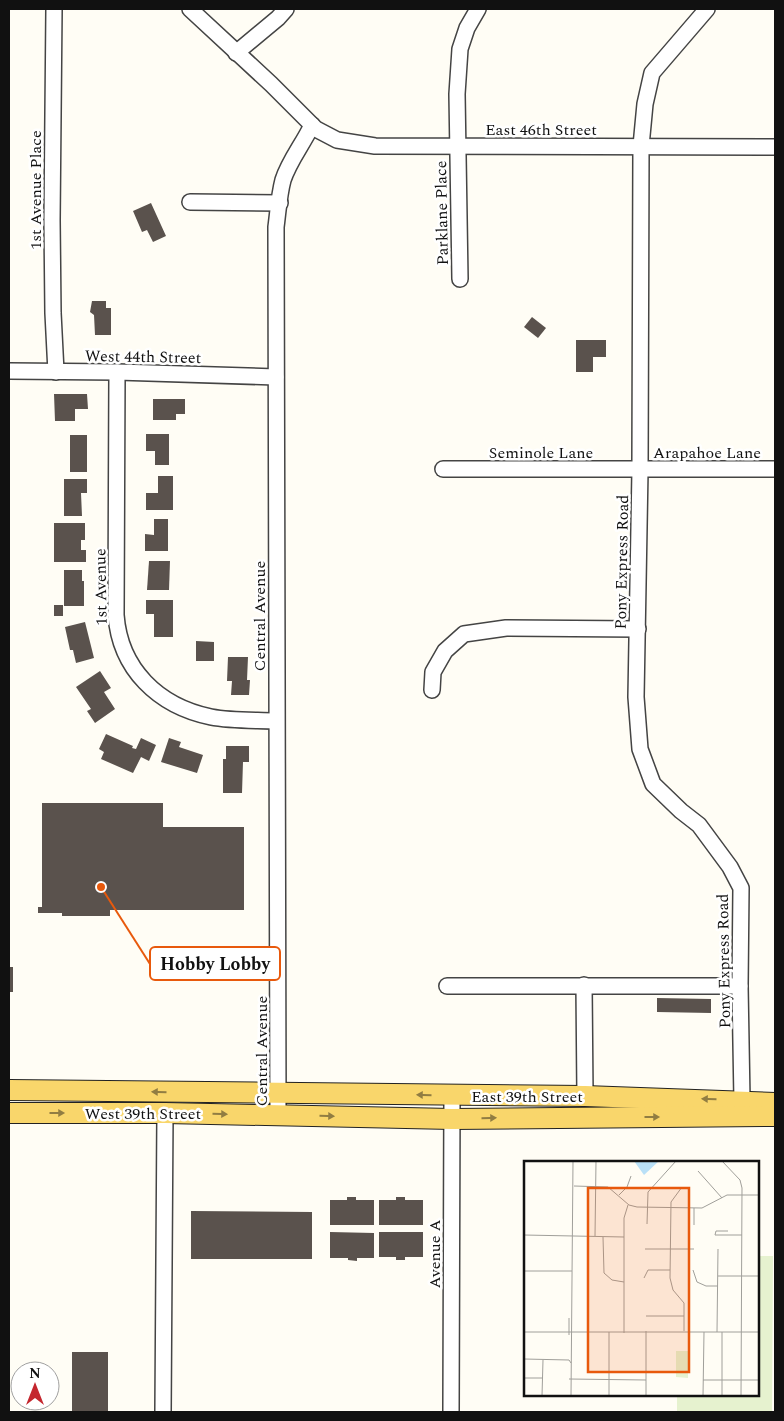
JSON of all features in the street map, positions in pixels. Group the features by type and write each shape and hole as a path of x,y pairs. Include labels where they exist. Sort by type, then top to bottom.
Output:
{"main road":[{"name":"West 39th Street","path":"9,1090 278,1093"},
{"name":"East 39th Street","path":"278,1093 584,1096 742,1100 775,1103"},
{"name":"West 39th Street","path":"9,1112 278,1115"},
{"name":"East 39th Street","path":"278,1115 452,1118 775,1116"}],"street":[{"name":"1st Avenue Place","path":"54,9 52,220 56,372"},
{"name":"East 46th Street","path":"190,9 271,84 316,129 337,140 375,146 775,148"},
{"path":"236,53 286,9"},
{"name":"Parklane Place","path":"460,279 457,94 460,49 467,28 478,9"},
{"name":"Pony Express Road","path":"707,9 652,73 645,104 641,146 640,470 636,696 640,749 654,784 681,811 699,825 730,867 741,888 742,1100"},
{"name":"Central Avenue","path":"278,1115 276,227 282,182 312,125"},
{"path":"190,202 280,202"},
{"name":"West 44th Street","path":"9,371 276,377"},
{"name":"1st Avenue","path":"117,372 116,615 118,633 125,651 136,673 147,685 184,708 212,717 276,721"},
{"name":"Seminole Lane","path":"443,469 640,470"},
{"name":"Arapahoe Lane","path":"640,470 775,469"},
{"path":"432,690 433,672 445,650 464,634 506,628 638,629"},
{"path":"584,985 584,1096"},
{"path":"447,986 740,986"},
{"name":"Avenue A","path":"451,1412 452,1095"},
{"path":"163,1412 165,1113"}],"green space":[{"path":"759,1256 773,1256 772,1412 677,1412 677,1396 759,1396"}],"building":[{"path":"151,203 166,236 153,242 147,230 142,232 133,211"},
{"path":"92,301 106,301 106,308 111,308 111,335 95,335 94,315 90,312"},
{"path":"532,317 546,328 538,338 524,327"},
{"path":"576,340 606,340 606,357 593,357 593,372 576,372"},
{"path":"54,394 87,394 88,409 75,409 75,421 55,421"},
{"path":"153,399 185,399 185,414 176,414 176,420 153,420"},
{"path":"146,434 169,434 169,465 155,465 155,451 146,451"},
{"path":"70,435 87,435 87,472 70,472"},
{"path":"158,476 173,476 173,510 146,510 146,493 158,493"},
{"path":"64,479 87,479 87,493 81,493 82,516 64,516"},
{"path":"154,519 168,519 168,551 145,551 145,534 154,535"},
{"path":"54,523 85,523 85,540 81,540 81,550 86,550 86,562 54,562"},
{"path":"149,561 170,561 169,590 147,590"},
{"path":"64,570 82,570 84,606 64,606"},
{"path":"146,600 173,600 173,637 154,637 154,614 146,614"},
{"path":"54,605 63,605 63,616 54,616"},
{"path":"85,622 94,658 76,663 73,650 70,650 65,627"},
{"path":"196,641 214,642 214,661 196,661"},
{"path":"228,657 248,657 247,680 250,680 249,695 231,695 232,681 227,681"},
{"path":"100,671 111,688 104,692 115,709 95,723 87,711 91,709 76,687"},
{"path":"106,734 136,749 141,738 156,745 149,761 141,757 133,773 101,759 104,752 99,749"},
{"path":"169,738 181,742 179,747 203,755 197,773 161,762"},
{"path":"226,746 249,746 249,762 243,762 242,793 223,793 223,759 226,759"},
{"path":"42,803 163,803 163,827 244,827 244,910 110,910 110,916 62,916 62,913 38,913 38,907 42,907"},
{"path":"9,967 13,967 13,992 9,992"},
{"path":"657,998 711,999 711,1013 657,1012"},
{"path":"347,1197 356,1197 356,1200 374,1200 374,1225 330,1225 330,1200 347,1200"},
{"path":"396,1197 405,1197 405,1200 423,1200 423,1225 379,1225 379,1200 396,1200"},
{"path":"191,1211 312,1212 312,1259 191,1259"},
{"path":"330,1232 374,1233 374,1258 357,1258 357,1261 348,1260 348,1258 330,1258"},
{"path":"379,1232 423,1232 423,1257 405,1257 405,1260 396,1260 396,1257 379,1257"},
{"path":"72,1352 108,1352 108,1412 72,1412"}],"place":[{"name":"Hobby Lobby","path":"101,887"}]}
